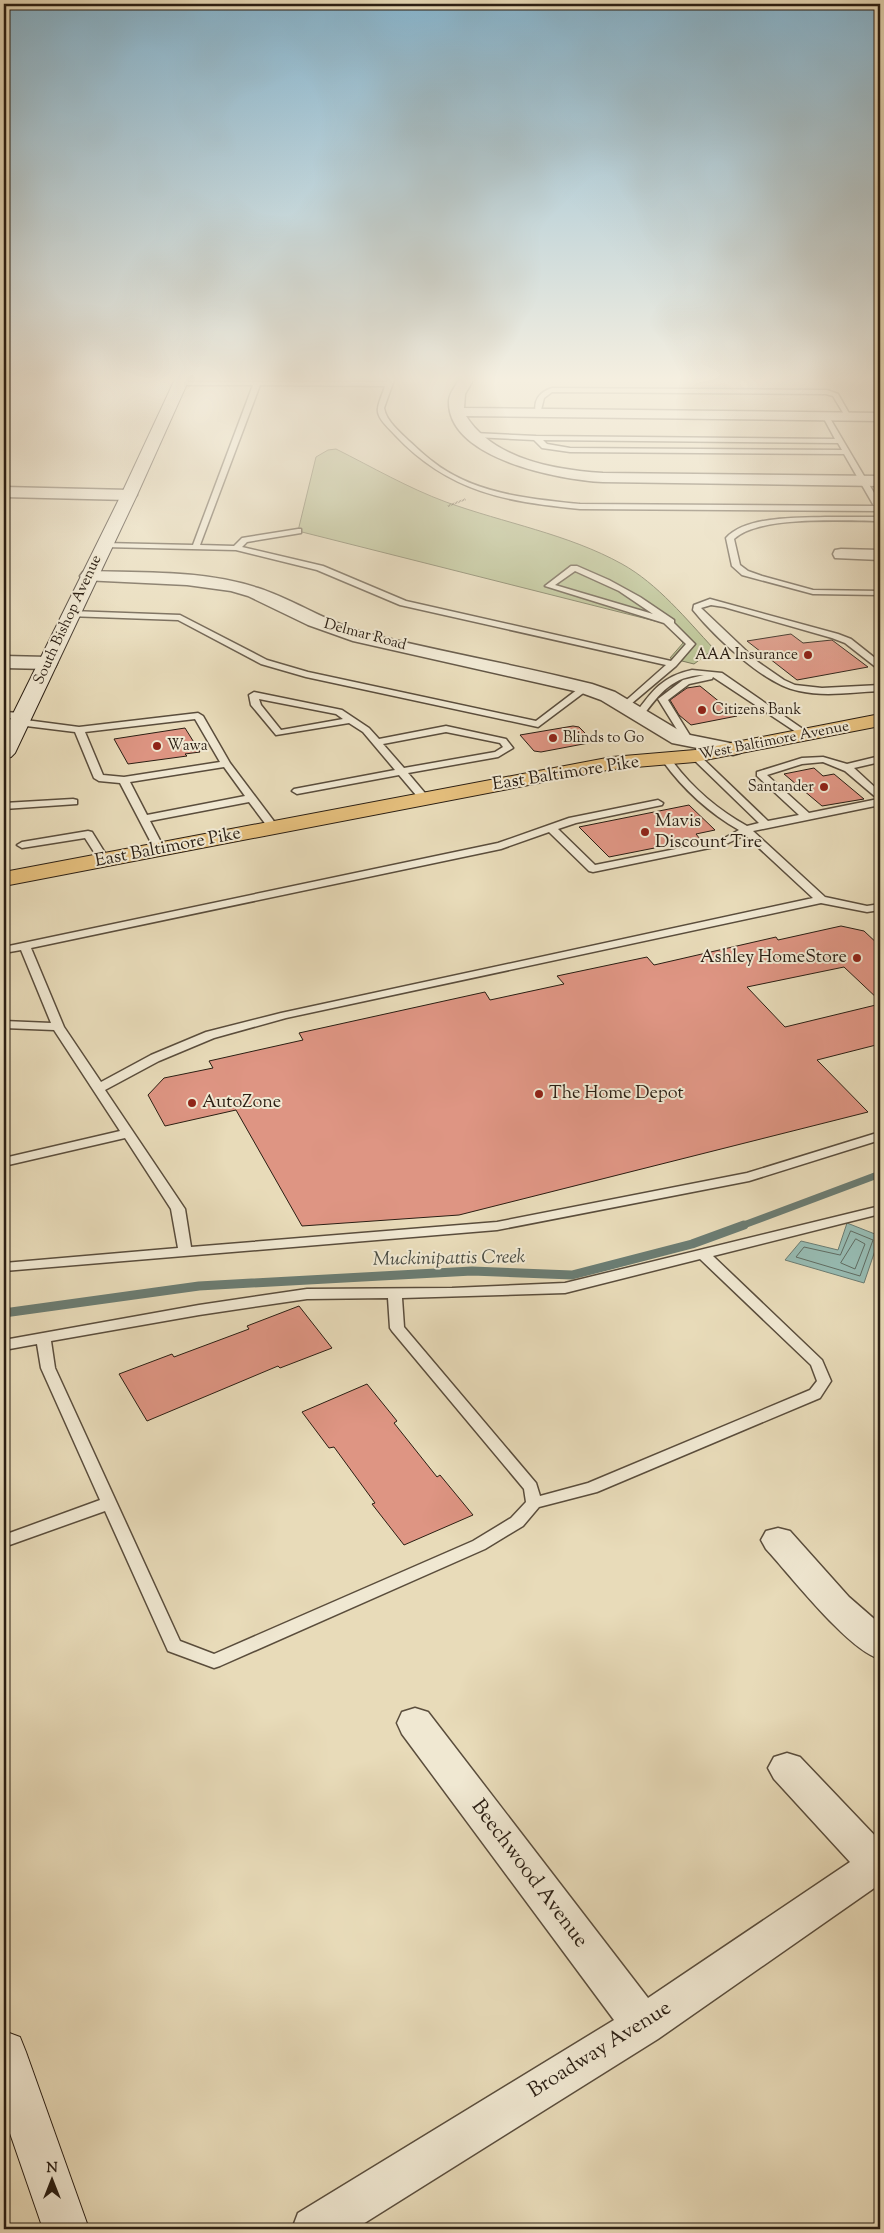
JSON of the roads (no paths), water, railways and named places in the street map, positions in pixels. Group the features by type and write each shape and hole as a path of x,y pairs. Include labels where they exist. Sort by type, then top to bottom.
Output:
{"main road":[{"name":"South Bishop Avenue","path":"4,753 15,718 48,663 134,481"},
{"name":"West Baltimore Avenue","path":"667,760 692,749 733,749 880,720"},
{"name":"East Baltimore Pike","path":"4,899 381,816 425,799 612,763 667,760"},
{"name":"East Baltimore Pike","path":"4,880 274,828 381,816 633,778 667,760"},
{"path":"4,2052 66,2229"}],"street":[{"path":"4,492 128,495"},
{"path":"841,554 880,555"},
{"name":"Delmar Road","path":"88,576 187,580 233,586 254,592 314,620 359,637 585,688 608,696 692,749"},
{"path":"4,662 48,663"},
{"path":"632,711 667,760"},
{"path":"778,1540 837,1606 880,1645"},
{"name":"Beechwood Avenue","path":"415,1722 643,2025"},
{"path":"787,1768 879,1865"},
{"name":"Broadway Avenue","path":"314,2229 643,2025 879,1865"}],"lane":[{"path":"196,546 220,481"},
{"path":"463,481 474,487 518,499 572,506 880,509"},
{"path":"864,481 880,509"},
{"path":"880,519 783,521 737,531 730,538 736,566 745,573 813,592 880,593"},
{"path":"236,548 245,540 298,531"},
{"path":"104,544 236,548 320,568 403,604 673,664"},
{"path":"632,711 691,644 671,622 602,577 574,568 549,586 671,622"},
{"path":"880,666 848,641 835,636 725,604 710,602 697,607 696,610 730,643 779,681 794,688 880,688"},
{"path":"71,614 180,618 264,662 306,674 538,724 585,688"},
{"path":"632,711 648,702 676,675 703,671 719,675 805,734"},
{"path":"719,675 686,682 663,699 664,705 685,730 692,749 766,824"},
{"path":"351,720 279,733 256,705 254,695 340,712 366,730 425,799"},
{"path":"15,718 79,730 198,716 226,764 274,828"},
{"path":"297,790 498,754 508,748 503,741 446,729 376,742"},
{"path":"79,730 99,778 124,780 226,764"},
{"path":"807,816 760,774 790,763 818,758 845,766 880,797"},
{"path":"845,766 880,759"},
{"path":"667,760 680,778 725,818 746,830 821,900"},
{"path":"194,769 200,778"},
{"path":"156,775 162,784"},
{"path":"124,780 160,850"},
{"path":"144,819 175,808 214,801 252,798"},
{"path":"4,806 73,802"},
{"path":"552,828 593,869 724,842 746,830 766,824 880,802"},
{"path":"4,950 501,846 573,820 658,803"},
{"path":"22,845 88,834 105,860"},
{"path":"99,1088 154,1058 210,1035 276,1018 821,900 867,909 880,906"},
{"path":"25,946 58,1027 178,1209 184,1251"},
{"path":"4,1025 58,1027"},
{"path":"4,1162 129,1133"},
{"path":"4,1267 497,1226 749,1177 880,1136"},
{"path":"4,1345 198,1310 308,1294 395,1294 565,1288 880,1210"},
{"path":"43,1339 48,1368 174,1646 214,1662 479,1546 517,1522 534,1503 592,1488 815,1394 824,1380 817,1363 703,1254"},
{"path":"395,1294 398,1328 531,1487 534,1503"},
{"path":"4,1541 109,1503"}],"water":[{"path":"847,1223 880,1236 864,1283 785,1260 801,1241 838,1250"}],"waterway":[{"name":"Muckinipattis Creek","path":"741,1226 880,1174"},
{"name":"Muckinipattis Creek","path":"4,1313 199,1286 472,1271 572,1275 692,1244 744,1225"}],"place":[{"name":"AAA Insurance","path":"808,655"},
{"name":"Citizens Bank","path":"702,710"},
{"name":"Blinds to Go","path":"553,738"},
{"name":"Wawa","path":"157,746"},
{"name":"Santander","path":"824,787"},
{"name":"Mavis Discount Tire","path":"645,832"},
{"name":"Ashley HomeStore","path":"857,958"},
{"name":"The Home Depot","path":"539,1094"},
{"name":"AutoZone","path":"192,1103"}]}
